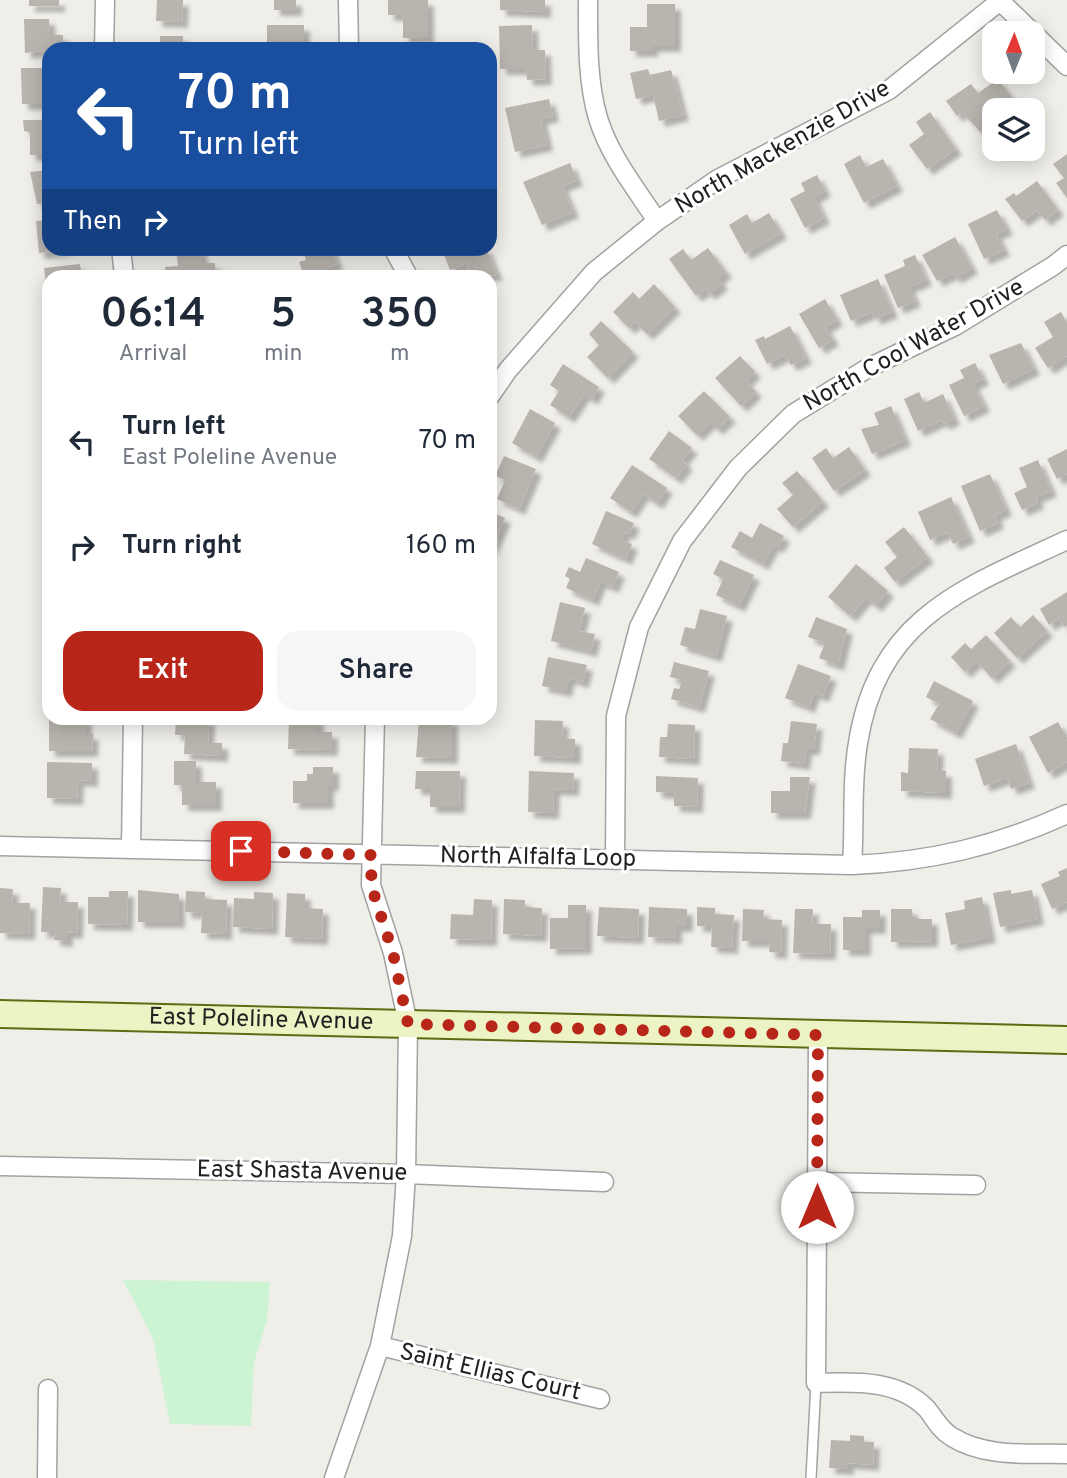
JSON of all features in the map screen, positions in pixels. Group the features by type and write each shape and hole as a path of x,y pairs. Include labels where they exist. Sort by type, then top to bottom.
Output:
{"main road":[{"name":"East Poleline Avenue","path":"0,1014 1067,1040"}],"street":[{"path":"104,42 105,0"},
{"path":"348,0 349,42"},
{"path":"588,0 588,51 598,118 618,162 657,221"},
{"path":"999,1 1067,66"},
{"name":"North Mackenzie Drive","path":"497,382 594,272 657,221 718,179 889,90 999,1"},
{"name":"North Cool Water Drive","path":"615,860 616,716 639,627 682,541 738,468 793,415 868,368 955,326 1067,255"},
{"path":"852,866 858,744 870,691 898,643 939,603 1067,540"},
{"path":"131,848 134,725"},
{"path":"334,1478 380,1346 402,1236 406,1174 408,1024 393,953 371,885 375,725"},
{"name":"North Alfalfa Loop","path":"0,846 852,866 904,863 958,853 1019,836 1067,814"},
{"path":"818,1035 816,1382 868,1382 900,1391 926,1408 951,1437 992,1452 1067,1454"},
{"name":"East Shasta Avenue","path":"0,1166 406,1174 604,1182"},
{"path":"817,1182 976,1185"},
{"name":"Saint Ellias Court","path":"380,1346 600,1399"},
{"path":"47,1478 48,1389"}],"lane":[{"path":"811,1478 816,1382"}],"green space":[{"path":"123,1280 270,1282 267,1321 254,1362 251,1426 170,1424 153,1339"}],"building":[{"path":"29,0 59,0 59,6 29,6"},
{"path":"157,0 183,0 182,22 156,21"},
{"path":"274,0 296,0 296,10 274,10"},
{"path":"388,0 428,0 428,38 403,38 403,15 388,15"},
{"path":"500,0 545,0 545,12 500,10"},
{"path":"647,4 675,4 675,46 652,46 652,51 630,51 630,27 647,27"},
{"path":"24,19 49,19 50,35 63,35 63,42 42,42 42,51 25,53"},
{"path":"267,25 304,25 304,42 267,42"},
{"path":"532,25 533,50 545,50 546,79 527,80 526,69 500,69 499,26"},
{"path":"160,36 183,36 183,42 160,42"},
{"path":"21,68 42,68 42,104 22,104"},
{"path":"648,69 650,75 671,70 683,115 659,121 653,95 636,99 630,73"},
{"path":"971,84 978,93 991,84 1002,84 1012,98 982,98 982,134 962,112 957,116 946,101"},
{"path":"549,99 553,116 541,119 547,145 515,152 505,108"},
{"path":"930,112 956,149 927,169 909,145 924,134 916,122"},
{"path":"23,120 42,120 42,155 30,155 30,132 24,131"},
{"path":"1067,154 1067,198 1056,183 1064,178 1053,164"},
{"path":"860,155 866,167 883,159 897,186 864,203 844,164"},
{"path":"570,163 577,180 562,186 573,212 542,225 523,182"},
{"path":"42,171 42,204 37,204 30,172"},
{"path":"817,175 825,191 814,197 824,218 805,228 790,199 805,191 801,183"},
{"path":"1037,181 1058,210 1045,220 1037,210 1022,221 1005,199 1014,193 1016,196"},
{"path":"997,210 1007,229 996,234 1004,250 984,259 968,224"},
{"path":"769,213 781,233 745,254 729,225 747,214 752,223"},
{"path":"36,221 42,221 42,253 39,253"},
{"path":"955,237 972,268 955,278 953,273 937,281 922,255"},
{"path":"708,248 726,272 718,278 722,284 709,294 705,289 696,296 669,259 683,249 691,260"},
{"path":"915,255 926,280 909,287 915,301 898,308 884,275 905,266 903,260"},
{"path":"177,256 202,256 202,263 215,263 216,270 165,270 165,267 178,266"},
{"path":"305,256 334,256 337,264 320,270 302,270 299,262 306,260"},
{"path":"445,256 489,256 495,270 469,270 466,263 450,270"},
{"path":"80,264 81,270 44,270"},
{"path":"878,279 892,312 875,319 872,312 851,321 840,295"},
{"path":"654,284 675,307 647,334 635,322 629,328 613,312 633,292 639,299"},
{"path":"825,299 837,320 825,327 833,340 819,348 799,314"},
{"path":"1061,312 1067,323 1067,356 1048,368 1035,348 1053,337 1044,322"},
{"path":"601,321 633,352 608,378 587,357 599,345 589,334"},
{"path":"790,326 806,358 791,365 785,355 767,364 755,340 764,336 765,339"},
{"path":"1021,343 1034,369 1003,384 989,355"},
{"path":"740,356 755,372 746,381 756,392 741,406 715,378"},
{"path":"975,363 983,379 973,384 984,406 964,416 949,385 964,378 960,370"},
{"path":"563,364 599,387 592,399 584,394 569,417 550,405 559,391 550,385"},
{"path":"704,391 730,417 717,429 710,422 697,435 678,416"},
{"path":"919,392 924,403 943,394 954,419 944,424 942,420 918,431 904,399"},
{"path":"891,406 905,440 872,454 861,429 879,425 874,413"},
{"path":"530,409 555,423 536,457 512,443"},
{"path":"669,431 692,448 682,460 687,464 676,478 649,459"},
{"path":"849,447 865,470 834,491 812,458 826,448 833,458"},
{"path":"1067,449 1067,474 1057,479 1047,459"},
{"path":"504,456 536,469 519,509 497,499 505,480 497,477"},
{"path":"1038,460 1051,491 1036,497 1038,503 1022,510 1014,493 1027,487 1019,468"},
{"path":"632,465 667,488 657,503 643,494 631,512 610,498"},
{"path":"797,471 823,501 793,527 777,509 793,495 782,483"},
{"path":"990,474 1006,510 995,515 998,523 980,531 961,486"},
{"path":"951,497 969,537 953,544 948,532 930,540 918,512"},
{"path":"606,511 634,523 629,534 625,532 621,540 632,544 626,559 592,544"},
{"path":"497,514 505,518 497,536"},
{"path":"760,523 784,536 778,547 773,545 763,564 731,547 740,531 752,538"},
{"path":"904,527 928,557 895,582 884,568 897,557 885,542"},
{"path":"586,558 619,572 613,587 600,582 593,600 566,588 570,579 565,576 569,567 580,572"},
{"path":"720,560 754,575 739,606 716,595 723,579 713,574"},
{"path":"856,564 888,591 876,606 866,598 850,616 828,597"},
{"path":"1067,592 1067,625 1064,627 1059,618 1049,625 1040,609"},
{"path":"560,602 585,608 579,631 595,634 591,651 551,641"},
{"path":"700,609 727,616 716,656 680,645 685,627 695,629"},
{"path":"1033,615 1047,631 1017,658 994,633 1011,617 1020,627"},
{"path":"816,617 847,629 838,665 819,658 825,643 808,637"},
{"path":"986,635 1010,661 992,678 976,661 965,672 951,657 965,643 971,649"},
{"path":"548,657 587,665 583,682 569,678 566,691 542,686"},
{"path":"674,662 709,671 699,707 671,699 674,688 679,689 682,680 670,677"},
{"path":"798,664 831,676 823,696 814,693 809,707 785,698"},
{"path":"934,681 973,701 956,733 930,719 939,704 926,697"},
{"path":"535,720 563,721 562,738 575,739 575,758 534,756"},
{"path":"791,721 817,724 814,749 806,749 804,764 781,761 783,743 788,743"},
{"path":"1058,722 1067,738 1067,762 1048,773 1029,737"},
{"path":"668,724 695,725 694,759 659,757 660,737 667,737"},
{"path":"49,725 86,725 86,734 93,734 92,751 49,751"},
{"path":"176,725 209,725 208,743 222,743 222,756 184,754 185,735 175,735"},
{"path":"289,725 318,725 318,732 332,732 332,750 288,749"},
{"path":"419,725 452,725 452,758 416,757"},
{"path":"1016,744 1029,783 1011,789 1007,778 984,786 975,759"},
{"path":"909,748 938,749 937,771 946,771 946,793 901,791 901,772 908,773"},
{"path":"174,761 196,761 196,782 216,782 216,805 182,805 182,785 174,785"},
{"path":"47,762 92,763 92,781 78,780 77,799 47,798"},
{"path":"313,767 333,767 333,785 328,785 328,803 293,803 293,781 307,781 307,774 313,774"},
{"path":"416,771 460,771 459,807 430,807 430,789 415,789"},
{"path":"529,771 574,773 573,790 554,789 553,813 528,812"},
{"path":"656,776 698,778 697,807 674,806 674,793 656,792"},
{"path":"790,777 810,777 805,813 771,813 771,791 790,791"},
{"path":"1067,868 1067,902 1052,909 1041,884 1060,876 1058,872"},
{"path":"43,887 61,888 60,902 78,902 77,933 67,932 67,941 54,940 55,932 41,932"},
{"path":"0,888 13,889 12,903 30,903 29,934 0,933"},
{"path":"138,890 179,894 179,922 138,922"},
{"path":"1011,890 1011,894 1032,890 1038,919 1000,927 993,893"},
{"path":"109,891 128,891 127,925 88,924 88,897 109,897"},
{"path":"186,891 205,892 205,899 227,900 226,934 201,933 202,913 185,912"},
{"path":"254,892 273,893 272,929 233,927 234,898 254,899"},
{"path":"287,893 305,894 305,908 323,909 322,939 285,937"},
{"path":"982,897 990,937 951,945 945,913 965,909 964,901"},
{"path":"474,899 492,900 491,940 450,939 451,914 473,915"},
{"path":"504,899 525,900 525,907 542,908 541,936 503,934"},
{"path":"568,905 586,905 586,948 550,949 550,918 568,918"},
{"path":"599,907 639,909 638,938 597,936"},
{"path":"649,907 687,909 687,926 676,926 676,938 648,937"},
{"path":"697,907 715,908 715,914 734,915 732,948 711,947 712,927 697,926"},
{"path":"743,909 764,910 763,919 782,920 781,953 769,952 770,941 742,941"},
{"path":"795,909 813,909 812,924 831,924 830,954 793,953"},
{"path":"891,909 912,909 913,919 932,919 932,941 891,942"},
{"path":"862,910 880,910 880,928 865,928 865,950 843,950 843,917 862,917"},
{"path":"850,1435 864,1436 864,1442 874,1442 873,1465 848,1463 848,1469 829,1468 831,1440 850,1441"}],"route":[{"path":"241,851 372,855 371,885 393,953 408,1024 818,1035 817,1207"}]}
